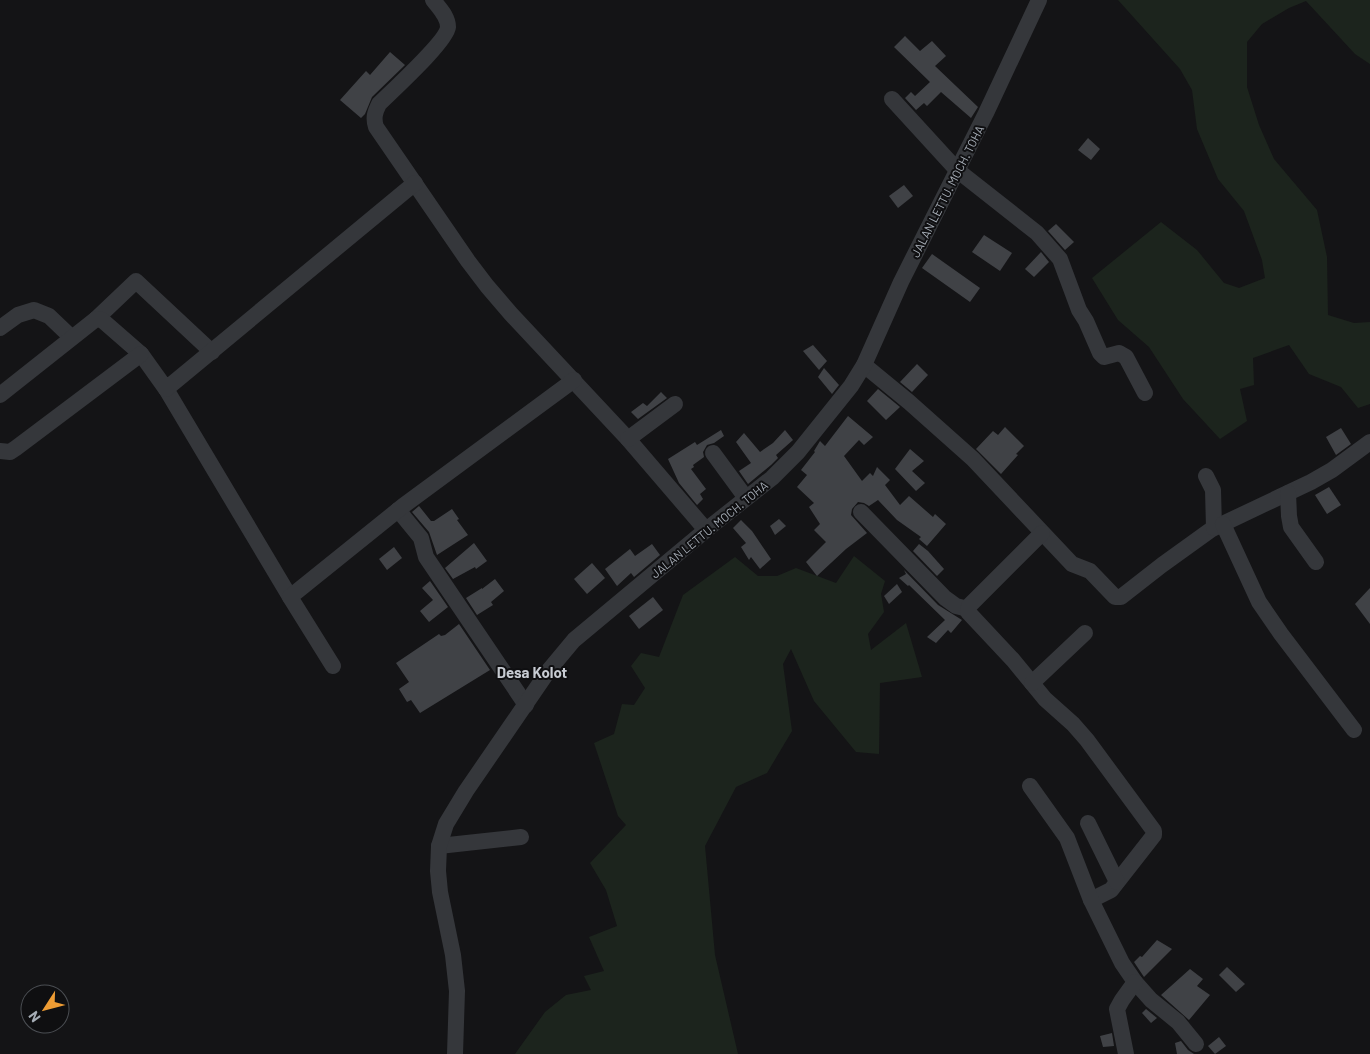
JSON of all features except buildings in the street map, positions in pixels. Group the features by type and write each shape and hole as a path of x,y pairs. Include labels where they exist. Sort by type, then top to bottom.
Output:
{"street":[{"path":"433,0 447,20 448,28 442,39 425,58 379,104 375,111 374,121 376,127 462,253 487,286 628,439 706,530"},
{"name":"JALAN LETTU. MOCH. TOHA","path":"455,1054 457,991 453,955 440,892 439,846 446,824 550,670 574,640 706,530 772,478 798,452 851,386 864,365 901,282 957,170 1037,1"},
{"path":"892,99 957,170 1037,233 1060,259 1079,310 1090,328 1100,353 1104,357 1119,354 1126,357 1145,394"},
{"path":"166,389 415,183"},
{"path":"0,395 96,319 136,281 212,352"},
{"path":"0,328 18,315 34,310 49,316 71,338"},
{"path":"96,319 102,320 141,354 166,389 333,666"},
{"path":"0,451 10,452 16,448 141,354"},
{"path":"864,365 973,459 1072,564 1090,571 1115,597 1121,597 1162,565 1218,526 1332,470 1370,442"},
{"path":"290,597 398,510 574,380"},
{"path":"628,439 676,404"},
{"path":"713,453 746,498"},
{"path":"1206,476 1213,490 1218,526 1260,602 1354,730"},
{"path":"1288,493 1288,516 1291,527 1316,562"},
{"path":"398,510 421,538 426,557 526,705"},
{"path":"861,512 945,598 956,606 968,610 972,618 1013,660 1045,699 1073,724 1087,740 1154,831 1154,835 1111,890 1091,900"},
{"path":"968,610 974,601 1042,533"},
{"path":"1032,684 1085,633"},
{"path":"1030,786 1067,838 1091,900 1122,963 1151,1000 1178,1022 1196,1044"},
{"path":"1088,823 1117,882"},
{"path":"439,846 521,837"},
{"path":"1126,1054 1117,1009 1135,982"}],"shaded area":[{"path":"1118,0 1370,0 1370,64 1355,54 1306,1 1289,8 1262,24 1247,42 1247,87 1259,125 1274,159 1317,210 1327,257 1328,315 1354,323 1370,322 1370,404 1358,408 1341,387 1309,374 1289,345 1253,358 1254,385 1240,389 1247,421 1220,439 1183,399 1149,347 1118,320 1092,278 1161,222 1197,250 1224,283 1239,288 1265,278 1262,260 1244,211 1218,179 1197,129 1192,90 1180,69"},
{"path":"854,556 885,581 881,594 884,612 868,634 871,650 906,623 922,677 880,683 879,754 856,752 814,701 791,649 783,664 792,731 767,773 736,787 705,846 715,955 738,1054 515,1054 545,1012 566,995 591,990 584,976 604,971 589,937 617,926 606,890 590,863 626,825 618,816 594,743 614,734 622,704 634,705 645,688 631,666 641,653 659,657 683,595 735,557 758,576 777,576 796,568 836,583"}],"district":[{"name":"Desa Kolot","path":"532,672"}]}
